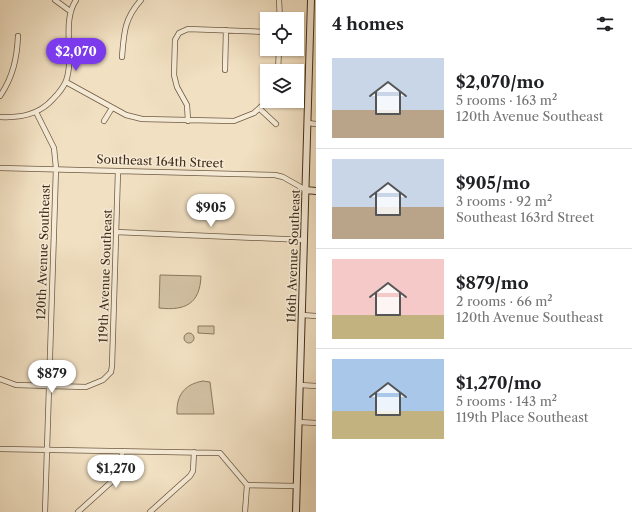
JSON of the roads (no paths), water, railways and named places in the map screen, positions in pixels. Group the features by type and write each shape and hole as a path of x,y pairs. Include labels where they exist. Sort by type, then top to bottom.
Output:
{"street":[{"path":"55,0 70,10"},
{"path":"0,117 18,117 36,112 49,104 66,82 69,62 70,10 76,0"},
{"path":"122,57 126,24 133,9 141,0"},
{"path":"279,0 280,12"},
{"name":"116th Avenue Southeast","path":"296,512 311,0"},
{"path":"188,121 187,105 177,87 174,75 175,40 178,33 188,29 260,32"},
{"path":"225,70 226,30"},
{"path":"0,96 12,75 16,58 18,36"},
{"path":"66,82 126,115 142,119 234,122 249,116 260,109 276,124"},
{"path":"104,121 112,108"},
{"name":"120th Avenue Southeast","path":"36,112 54,148 56,168 45,512"},
{"path":"308,123 316,124"},
{"name":"Southeast 164th Street","path":"0,168 56,168 275,175 283,177 306,190 316,192"},
{"name":"119th Avenue Southeast","path":"48,386 86,387 104,380 110,372 112,366 118,171"},
{"path":"116,232 305,240"},
{"path":"302,315 316,316"},
{"path":"0,379 16,385 48,386"},
{"path":"300,385 316,386"},
{"path":"298,422 316,423"},
{"path":"0,449 220,453 247,485 245,512"},
{"path":"78,512 119,475 122,466 122,451"},
{"path":"150,512 190,476 194,470 194,452"},
{"path":"247,485 297,486"}]}
